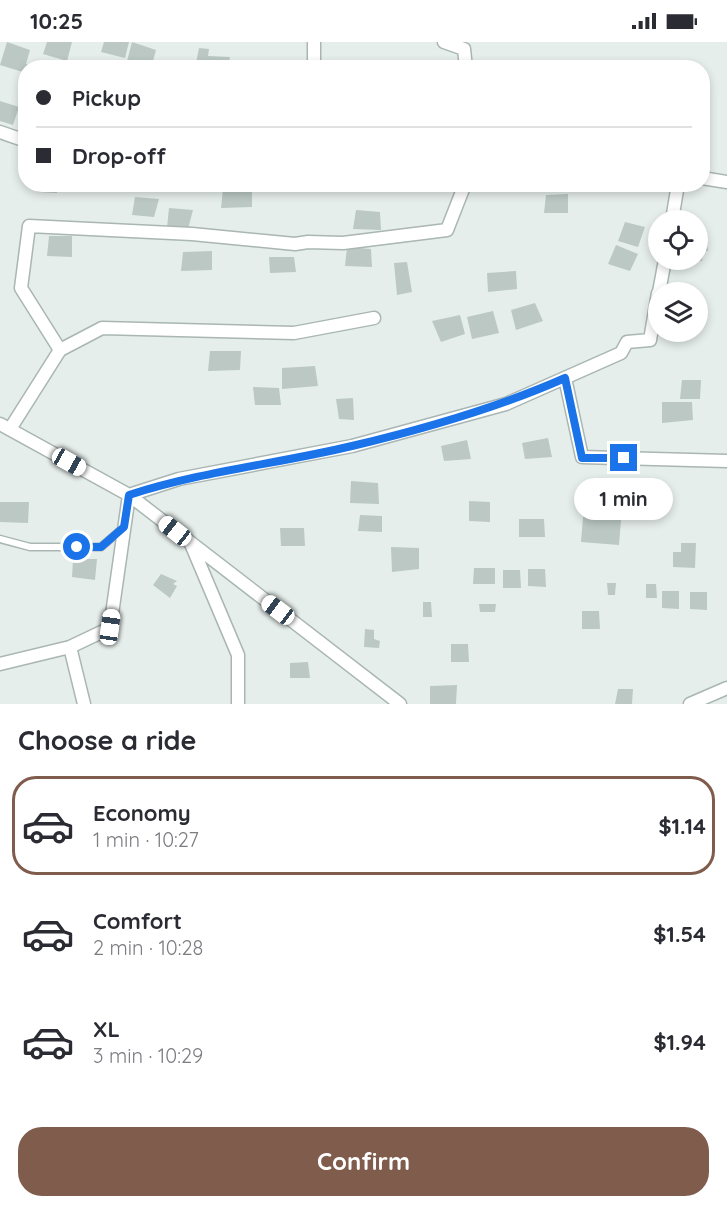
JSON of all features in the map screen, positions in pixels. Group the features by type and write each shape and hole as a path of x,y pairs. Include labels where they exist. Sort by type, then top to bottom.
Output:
{"street":[{"path":"314,42 314,60"},
{"path":"444,42 464,49 465,60"},
{"path":"0,132 18,138"},
{"path":"710,179 727,182"},
{"path":"60,350 21,288 28,226 192,234 294,244 343,243 447,230 462,192"},
{"path":"674,210 677,192"},
{"path":"374,318 294,333 102,328 60,350 5,427 129,495 400,704"},
{"path":"129,495 179,479 352,446 506,404 621,354 627,342 648,340"},
{"path":"565,378 582,458 727,461"},
{"path":"0,664 70,647 110,627 129,495"},
{"path":"190,543 238,655 238,704"},
{"path":"70,647 84,704"},
{"path":"690,704 727,688"}],"lane":[{"path":"0,539 30,547 101,547 124,527 129,495"}],"building":[{"path":"7,42 30,50 27,60 18,60 18,71 0,65"},
{"path":"47,42 72,42 67,60 43,54"},
{"path":"104,42 129,42 125,58 101,52"},
{"path":"132,42 156,50 153,60 127,60"},
{"path":"199,48 209,49 208,56 230,57 229,60 197,60"},
{"path":"0,101 18,107 13,125 0,121"},
{"path":"223,192 252,192 252,207 221,208"},
{"path":"568,194 568,213 544,213 546,195"},
{"path":"135,197 159,199 154,217 132,215"},
{"path":"169,208 193,210 188,229 167,228"},
{"path":"356,210 380,212 381,230 353,229"},
{"path":"625,222 645,227 638,247 618,241"},
{"path":"49,236 72,236 72,257 47,256"},
{"path":"616,245 638,254 630,271 608,264"},
{"path":"347,247 371,249 372,267 345,266"},
{"path":"212,251 212,270 181,271 183,252"},
{"path":"269,257 294,257 296,272 270,273"},
{"path":"407,262 412,292 397,295 394,263"},
{"path":"516,271 517,289 488,292 487,273"},
{"path":"535,303 543,321 516,330 511,310"},
{"path":"493,311 499,333 472,339 467,317"},
{"path":"460,315 465,334 441,342 432,321"},
{"path":"210,351 241,351 240,370 208,371"},
{"path":"315,366 318,386 282,389 282,368"},
{"path":"682,380 701,380 700,399 680,399"},
{"path":"253,387 279,388 281,405 255,405"},
{"path":"353,398 354,420 339,419 336,399"},
{"path":"662,402 692,402 693,420 662,423"},
{"path":"548,438 552,457 525,459 522,443"},
{"path":"467,440 471,459 444,461 441,446"},
{"path":"351,481 378,483 379,504 350,503"},
{"path":"469,501 490,502 490,522 469,521"},
{"path":"0,502 29,502 28,523 0,522"},
{"path":"360,515 382,516 382,532 358,531"},
{"path":"583,517 621,520 619,545 581,542"},
{"path":"519,519 544,519 545,537 519,537"},
{"path":"280,528 304,528 305,546 281,546"},
{"path":"681,543 696,543 695,568 673,567 673,552 681,552"},
{"path":"391,547 419,548 419,569 392,572"},
{"path":"73,559 97,559 95,580 72,577"},
{"path":"474,568 495,568 495,584 473,584"},
{"path":"528,569 545,569 546,587 528,586"},
{"path":"503,570 520,570 521,588 503,588"},
{"path":"161,574 177,581 173,584 177,586 170,598 153,585"},
{"path":"607,583 616,583 615,595 608,595"},
{"path":"646,584 656,584 657,598 646,598"},
{"path":"662,591 679,591 679,609 662,608"},
{"path":"690,592 707,592 707,610 690,609"},
{"path":"423,602 431,602 432,617 423,617"},
{"path":"479,604 496,604 495,612 480,612"},
{"path":"582,611 599,611 600,629 582,629"},
{"path":"365,629 374,630 374,639 380,641 379,648 364,647"},
{"path":"451,644 468,644 469,662 451,662"},
{"path":"308,662 310,678 290,678 290,663"},
{"path":"457,685 456,704 430,704 430,686"},
{"path":"618,689 633,689 632,704 615,704"}],"route":[{"path":"77,547 101,547 124,527 129,495 179,479 352,446 506,404 565,378 582,458 624,458"}]}
